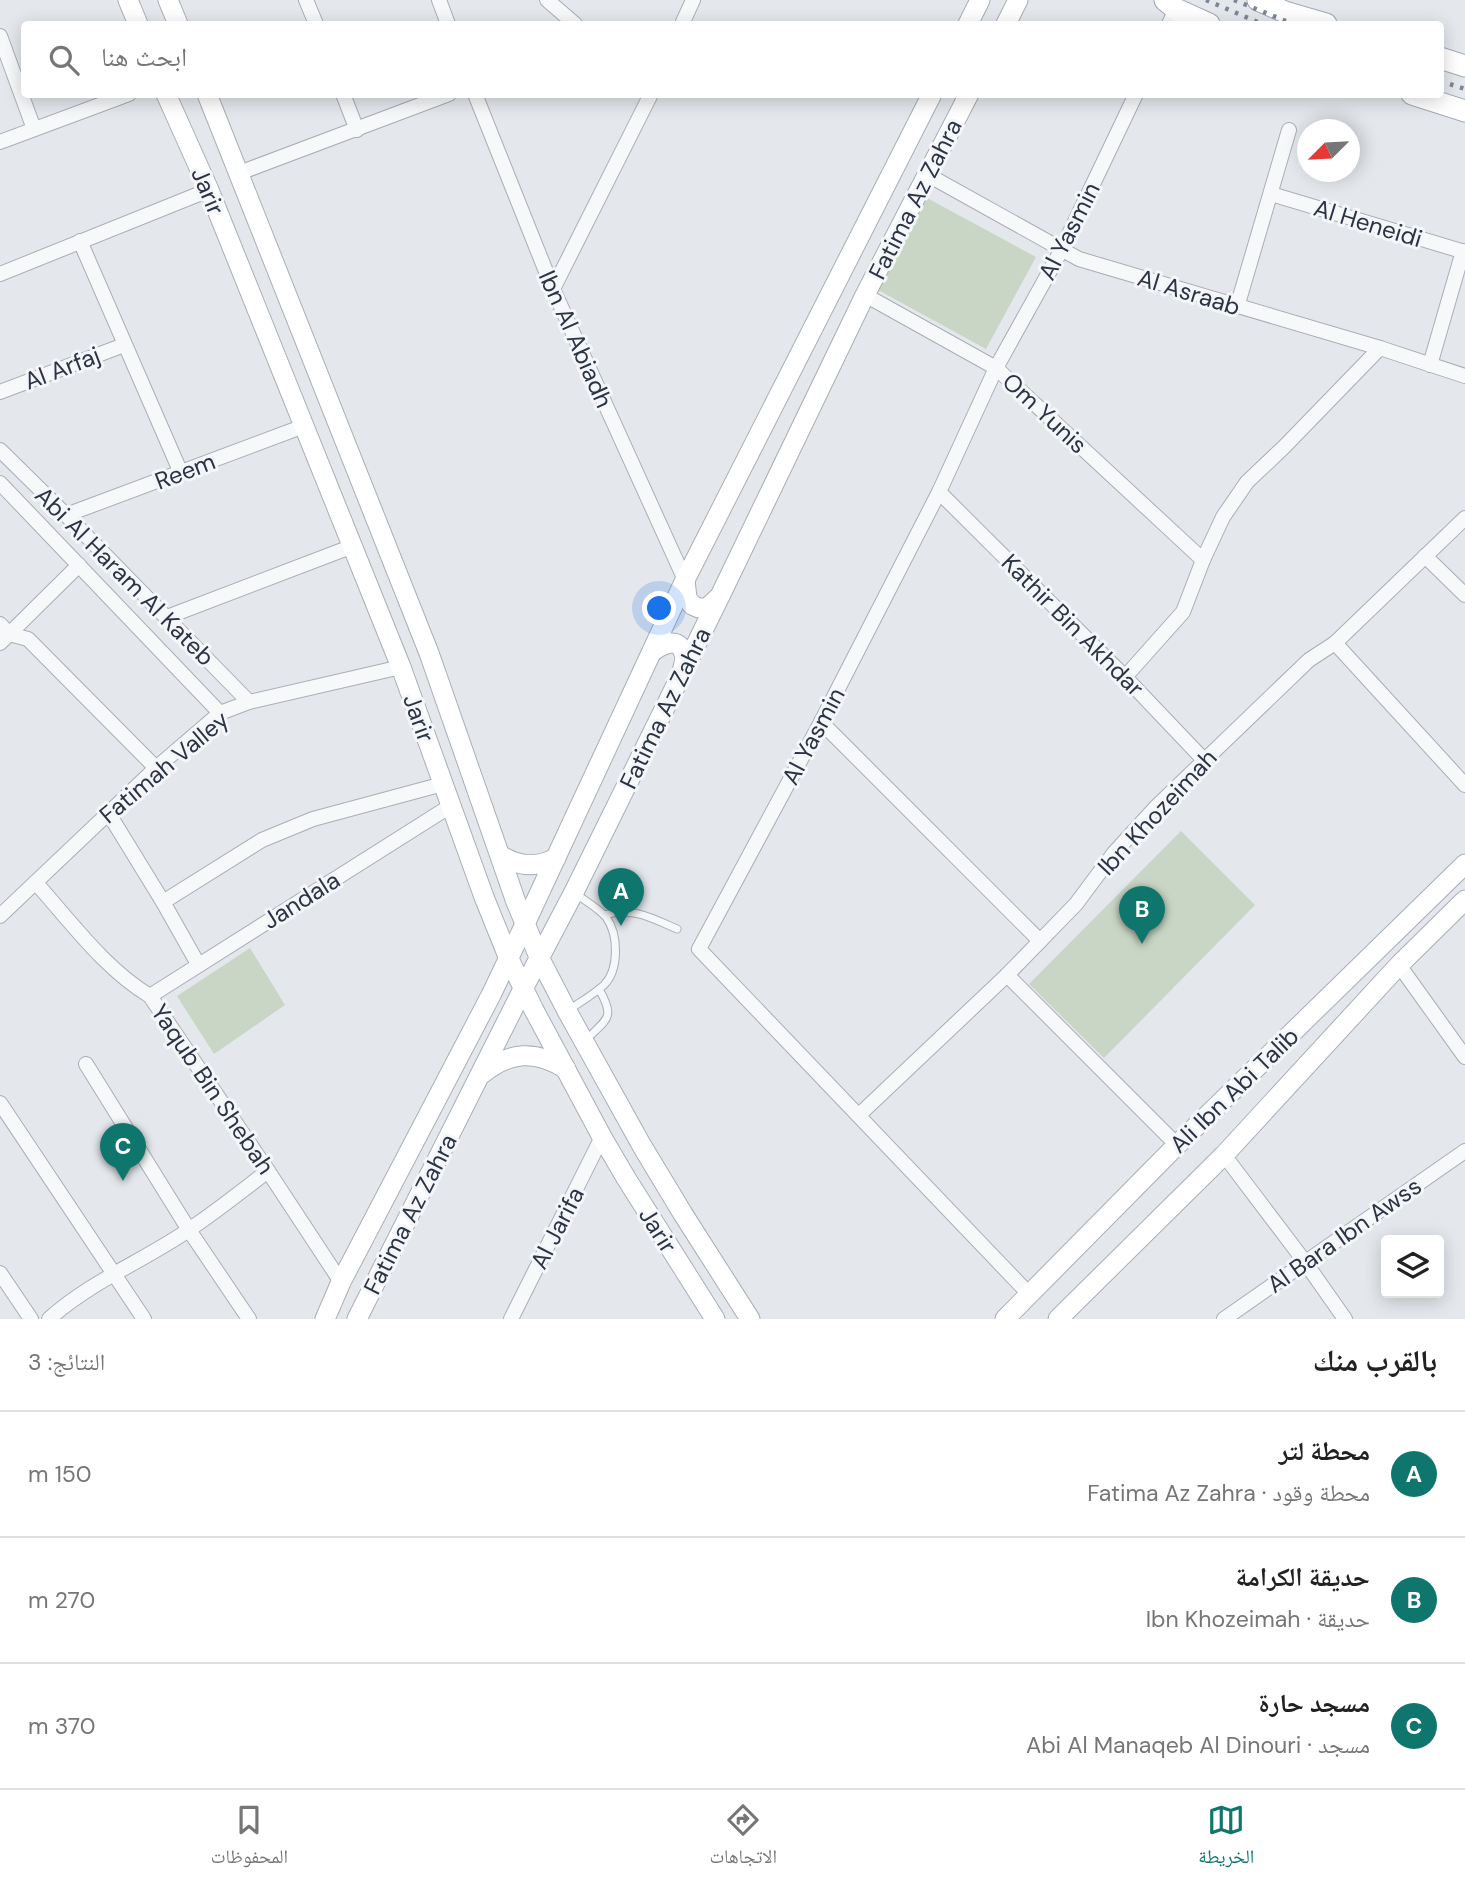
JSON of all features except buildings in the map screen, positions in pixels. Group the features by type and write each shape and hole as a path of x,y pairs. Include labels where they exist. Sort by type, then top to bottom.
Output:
{"main road":[{"path":"128,0 137,21"},
{"path":"168,0 177,21"},
{"path":"970,21 980,0"},
{"path":"1008,21 1018,0"},
{"path":"1258,0 1288,6 1320,21"},
{"path":"1170,11 1200,21"},
{"path":"1444,59 1465,66"},
{"name":"Jarir","path":"168,98 209,190 401,667 509,959 602,1137 715,1319"},
{"name":"Jarir","path":"209,98 429,653 500,855 526,906 536,934 546,932 557,924"},
{"path":"488,908 496,922 508,928 526,906 556,858 685,580 930,98"},
{"name":"Fatima Az Zahra","path":"357,1319 574,892 866,295 967,98"},
{"path":"1424,98 1465,111"},
{"path":"685,580 687,598 692,605 707,608 720,596"},
{"path":"652,652 659,646 676,643 685,656 682,673"},
{"path":"500,855 528,866 547,863 556,858"},
{"name":"Ali Ibn Abi Talib","path":"1005,1319 1177,1145 1465,864"},
{"name":"Ali Ibn Abi Talib","path":"1058,1319 1224,1155 1399,965 1465,900"},
{"path":"325,1319 341,1282 509,959 526,924 526,906"},
{"name":"Jarir","path":"526,924 539,957 564,1005 662,1180 750,1319"},
{"path":"491,995 503,987 508,987 514,999 513,1010"},
{"path":"534,1010 534,998 538,988 551,990 564,1005"},
{"path":"481,1074 503,1060 516,1056 543,1057 567,1069"}],"street":[{"path":"306,0 315,21"},
{"path":"439,0 447,21"},
{"path":"547,0 572,21"},
{"path":"683,21 693,0"},
{"path":"2,44 21,94"},
{"path":"22,98 34,129"},
{"path":"0,142 118,98"},
{"path":"345,98 357,130"},
{"path":"239,173 439,98"},
{"name":"Ibn Al Abiadh","path":"477,98 553,289 685,580"},
{"path":"553,289 649,98"},
{"name":"Al Yasmin","path":"1029,1294 699,949 821,722 939,492 996,368 1062,249 1134,98"},
{"path":"1237,307 1289,130"},
{"name":"Al Asraab","path":"928,175 1079,259 1380,348 1465,376"},
{"path":"0,274 209,190"},
{"name":"Al Heneidi","path":"1270,194 1464,251"},
{"path":"80,241 180,473"},
{"path":"1430,365 1464,251"},
{"name":"Om Yunis","path":"866,295 996,368 1203,560"},
{"name":"Al Arfaj","path":"0,392 124,345"},
{"path":"1125,677 1183,612 1223,517 1247,482 1380,348"},
{"name":"Reem","path":"66,515 304,426"},
{"name":"Abi Al Haram Al Kateb","path":"0,450 250,702"},
{"name":"Abi Al Haram Al Kateb","path":"0,483 220,713"},
{"name":"Kathir Bin Akhdar","path":"939,492 1205,760"},
{"name":"Ibn Khozeimah","path":"859,1115 1007,975 1076,904 1114,853 1157,806 1309,660 1335,643 1465,518"},
{"path":"167,617 353,546"},
{"path":"1425,556 1465,595"},
{"path":"3,634 79,565"},
{"path":"3,634 28,639 156,768"},
{"path":"1335,643 1465,785"},
{"name":"Fatimah Valley","path":"0,916 156,768 220,713 250,702 401,667"},
{"path":"821,722 1040,941"},
{"path":"163,902 262,839 313,819 443,784"},
{"name":"Jandala","path":"150,996 452,805"},
{"path":"108,814 198,964"},
{"name":"Yaqub Bin Shebah","path":"37,883 129,983 150,996 341,1282"},
{"path":"1399,965 1465,1057"},
{"path":"1007,975 1177,1145"},
{"path":"86,1064 189,1230 250,1319"},
{"path":"0,1103 144,1319"},
{"name":"Al Jarifa","path":"513,1318 602,1137"},
{"name":"Al Bara Ibn Awss","path":"1224,1319 1465,1151"},
{"path":"1224,1155 1345,1319"},
{"path":"49,1319 67,1303 114,1273 189,1230 268,1171"},
{"path":"0,1273 31,1319"}],"lane":[{"path":"564,1005 599,989 610,978 615,954 613,933 604,915 574,892"},
{"path":"604,915 621,911 639,913 677,929"},
{"path":"584,1041 608,1016 609,1008 599,989"}],"green space":[{"path":"927,198 1036,257 986,349 878,290"},
{"path":"1181,831 1255,905 1104,1058 1029,984"},
{"path":"250,948 285,1005 214,1054 177,996"}],"railway":[{"path":"1206,0 1255,21"},
{"path":"1234,0 1286,21"},
{"path":"1444,82 1465,89"}],"place":[{"name":"محطة لتر","path":"621,926"},
{"name":"حديقة الكرامة","path":"1142,944"},
{"name":"مسجد حارة","path":"123,1181"}]}
